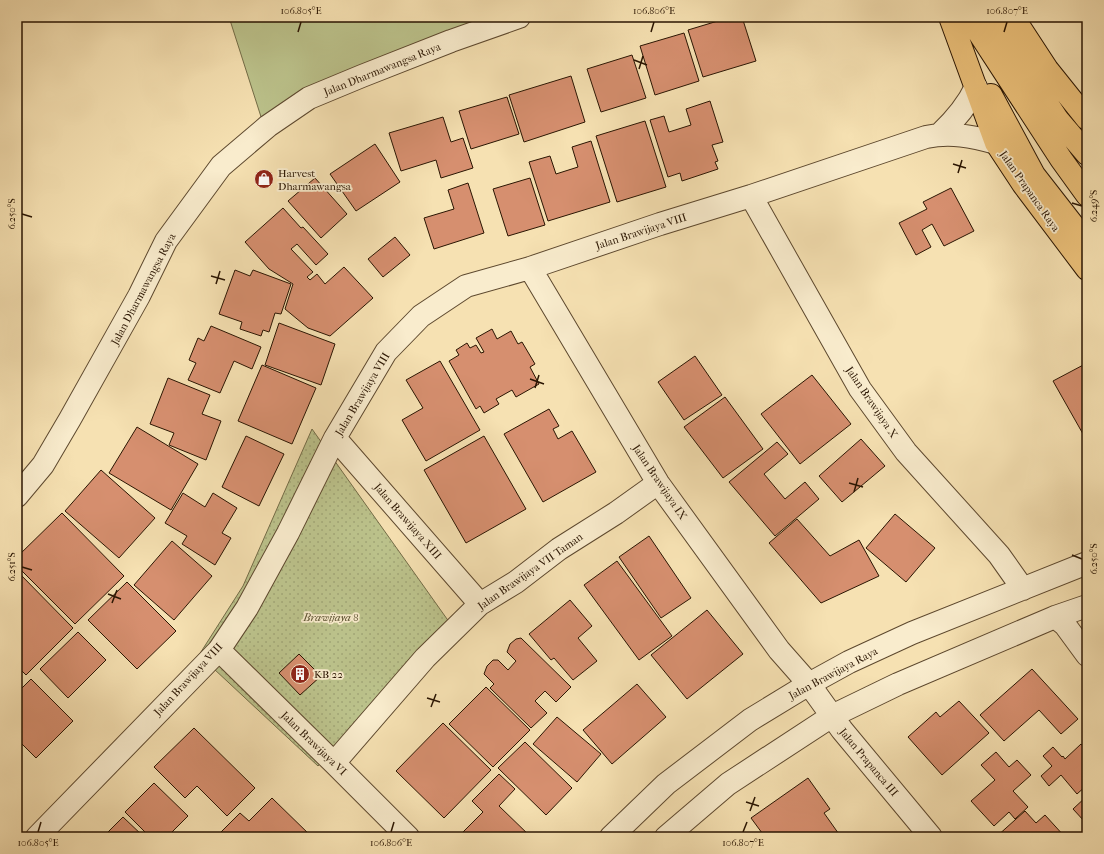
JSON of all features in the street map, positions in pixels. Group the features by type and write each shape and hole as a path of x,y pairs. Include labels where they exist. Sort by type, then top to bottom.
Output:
{"main road":[{"path":"950,17 959,41 981,87 1034,175 1087,243"},
{"path":"973,17 979,33 1061,159 1087,196"},
{"path":"990,17 1058,120 1087,154"},
{"path":"1014,17 1047,69 1087,119"},
{"name":"Jalan Prapanca Raya","path":"981,87 996,143 1023,184 1087,269"}],"street":[{"name":"Jalan Dharmawangsa Raya","path":"17,496 43,465 81,400 139,296 166,241 221,166 268,126 309,98 443,44 519,17"},
{"path":"940,134 961,113 981,87"},
{"name":"Jalan Brawijaya VIII","path":"37,837 218,650 247,608 288,533 335,438 386,352 421,316 466,286 530,268 926,137 940,134 959,134 978,137 996,143"},
{"name":"Jalan Brawijaya X","path":"751,196 860,389 906,452 999,555 1022,589"},
{"name":"Jalan Brawijaya IX","path":"530,268 658,483 779,650 809,684"},
{"name":"Jalan Brawijaya XIII","path":"335,438 480,604"},
{"name":"Jalan Brawijaya VII Taman","path":"334,762 425,658 480,604 516,582 559,549 616,513 658,483"},
{"name":"Jalan Brawijaya Raya","path":"611,837 666,784 750,720 809,684 849,662 912,633 1087,563"},
{"path":"666,837 728,784 832,716 898,684 1087,606"},
{"path":"1055,618 1065,625 1087,655"},
{"name":"Jalan Brawijaya VI","path":"218,650 334,762 408,837"},
{"name":"Jalan Prapanca III","path":"809,684 842,730 931,837"}],"green space":[{"path":"229,17 517,17 263,123"},
{"name":"Brawijaya 8","path":"312,429 452,626 318,766 199,655 243,586"}],"building":[{"path":"731,17 742,17 756,61 703,77 688,30"},
{"path":"684,33 699,81 655,95 640,46"},
{"path":"632,55 646,98 601,112 587,69"},
{"path":"571,76 585,122 524,142 509,95"},
{"path":"507,97 519,134 471,149 459,111"},
{"path":"710,101 723,142 712,145 718,161 715,162 718,169 682,181 680,173 668,177 650,120 664,116 669,132 691,125 686,109"},
{"path":"443,117 451,142 463,138 473,168 441,178 436,160 401,171 389,133"},
{"path":"645,121 666,187 617,202 596,136"},
{"path":"591,141 610,202 548,221 529,162 550,156 556,174 578,167 572,147"},
{"path":"375,144 400,182 356,211 330,174"},
{"path":"315,178 347,214 321,238 288,201"},
{"path":"530,178 545,225 508,236 493,189"},
{"path":"468,183 484,233 434,249 424,218 454,209 448,190"},
{"path":"951,188 974,231 944,246 932,224 922,230 931,247 916,255 899,223 927,209 923,202"},
{"path":"283,208 328,254 316,265 297,244 291,249 313,272 307,277 310,280 317,274 325,284 344,267 373,298 330,336 308,328 285,309 293,284 269,269 245,242"},
{"path":"395,237 410,255 383,277 368,259"},
{"path":"235,270 250,276 253,270 291,284 281,314 275,313 269,332 263,330 261,336 240,329 242,322 219,314"},
{"path":"279,323 335,344 321,385 265,365"},
{"path":"211,326 261,347 252,369 234,361 220,393 188,380 196,363 189,360 198,338 204,341"},
{"path":"492,329 497,339 511,331 518,344 522,342 535,364 530,367 539,384 516,397 512,390 496,399 499,404 484,413 480,406 476,409 449,361 459,355 456,350 467,343 470,348 476,345 481,353 484,352 476,338"},
{"path":"695,356 722,395 684,420 658,382"},
{"path":"440,361 480,430 426,461 402,420 423,408 406,380"},
{"path":"1087,363 1087,431 1083,434 1053,381"},
{"path":"262,365 316,388 292,444 238,421"},
{"path":"812,375 851,424 800,464 761,414"},
{"path":"168,378 210,395 202,414 221,421 206,460 169,445 174,433 150,424"},
{"path":"725,397 763,449 723,478 684,427"},
{"path":"549,409 559,426 553,429 558,439 572,431 596,472 543,502 504,434"},
{"path":"137,427 198,464 171,510 109,473"},
{"path":"246,436 284,454 259,506 222,487"},
{"path":"484,436 526,509 466,543 424,470"},
{"path":"861,439 885,466 842,502 819,476"},
{"path":"777,442 788,454 764,474 785,499 805,482 819,499 775,536 729,482"},
{"path":"101,470 155,518 119,558 65,511"},
{"path":"183,493 205,507 213,493 237,508 222,533 231,538 215,565 182,544 187,536 165,523"},
{"path":"62,513 124,576 75,624 17,566 17,557"},
{"path":"895,514 935,548 906,582 866,548"},
{"path":"797,519 830,556 859,540 879,576 821,603 769,543"},
{"path":"649,536 691,598 661,618 619,557"},
{"path":"172,541 212,576 174,620 134,585"},
{"path":"617,561 672,636 639,660 584,585"},
{"path":"17,571 73,628 26,675 17,666"},
{"path":"127,582 176,631 137,669 88,620"},
{"path":"570,600 592,626 578,638 597,661 573,680 554,658 551,660 529,634"},
{"path":"707,610 743,654 687,699 651,655"},
{"path":"78,632 106,660 68,698 40,669"},
{"path":"521,638 571,687 556,702 545,691 535,701 547,713 531,728 490,688 494,684 484,674 487,666 493,660 498,660 508,670 516,661 507,652 510,644 516,639"},
{"name":"KB 22","path":"299,654 321,676 300,695 279,673"},
{"path":"1032,669 1078,719 1061,734 1039,710 1004,741 980,715"},
{"path":"31,679 73,721 36,758 17,739 17,693"},
{"path":"637,684 666,717 612,764 583,730"},
{"path":"486,687 530,730 493,767 449,724"},
{"path":"959,701 989,733 942,775 908,737 936,712 940,717"},
{"path":"557,717 601,754 577,782 533,744"},
{"path":"443,723 491,770 444,818 396,771"},
{"path":"194,728 255,788 227,816 197,786 185,798 154,767"},
{"path":"525,742 572,788 546,815 498,768"},
{"path":"1081,744 1087,751 1087,785 1077,794 1061,775 1049,786 1041,776 1052,766 1043,756 1053,747 1065,759"},
{"path":"996,752 1009,767 1017,760 1031,775 1013,791 1028,807 1015,819 1009,812 994,826 971,801 995,780 981,765"},
{"path":"499,774 515,789 499,806 531,837 458,837 483,812 472,801"},
{"path":"808,778 830,809 824,813 841,837 765,837 751,818"},
{"path":"154,783 188,816 167,837 150,837 125,812"},
{"path":"1087,796 1087,820 1085,822 1073,809"},
{"path":"272,798 312,837 216,837 240,813 249,821"},
{"path":"1025,811 1036,823 1045,815 1065,837 996,837"},
{"path":"123,817 144,837 103,837"}],"place":[{"name":"Harvest Dharmawangsa","path":"264,179"},
{"name":"KB 22","path":"300,674"}]}
